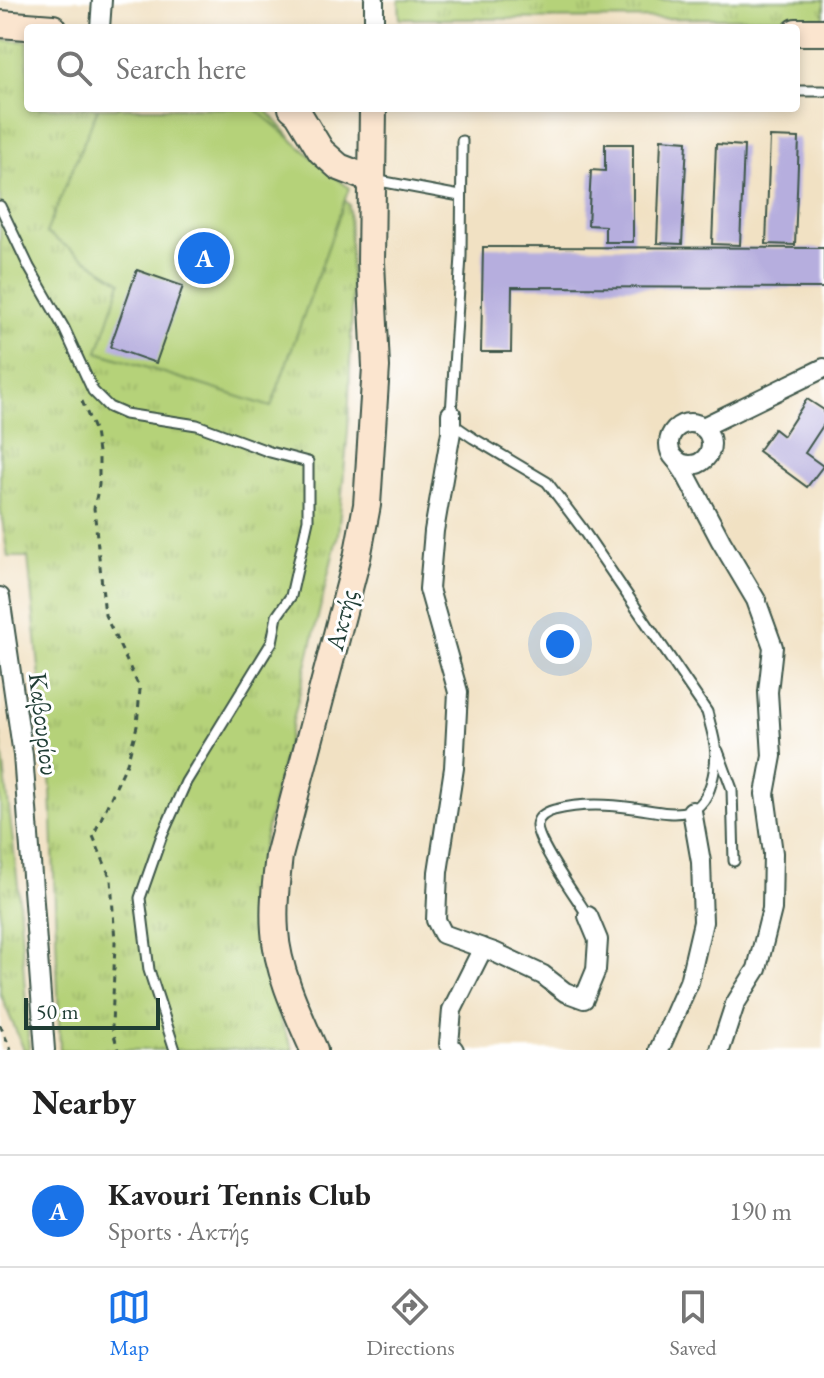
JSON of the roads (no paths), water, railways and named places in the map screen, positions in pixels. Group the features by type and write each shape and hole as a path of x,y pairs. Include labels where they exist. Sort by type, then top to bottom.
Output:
{"street":[{"path":"100,24 102,0"},
{"path":"374,0 374,24"},
{"path":"0,24 24,26"},
{"path":"800,32 824,32"},
{"path":"297,112 321,151 339,167 370,179"},
{"name":"Ακτής","path":"314,1050 284,974 275,935 274,901 279,856 357,558 367,505 376,367 371,262 373,112"},
{"path":"703,427 824,368"},
{"path":"451,414 429,589 458,692 454,768 438,872 436,920 443,934 543,975 565,992 584,999 596,970 598,940 588,916"},
{"path":"677,461 693,464 706,456 710,441 703,427 696,423 680,425 674,429 668,445 671,454 685,473 756,600 773,647 768,692 772,756 765,794 773,853 772,909 757,969 735,1004 720,1050"},
{"name":"Καβουρίου","path":"0,597 23,755 45,1050"},
{"path":"659,1050 689,982 703,922 701,862 692,811"},
{"path":"454,1050 449,1044 452,1010 483,948"}],"lane":[{"path":"800,91 824,91"},
{"path":"462,141 461,256 451,414 457,427 547,482 707,712 732,789 734,861"},
{"path":"370,179 460,196"},
{"path":"0,206 93,391 109,407 125,414 197,425 270,452 308,462 308,520 291,596 277,616 272,642 186,782 161,838 140,898 149,970 175,1050"},
{"path":"588,916 546,849 537,827 539,819 547,812 565,807 602,804 677,813 692,811 709,792 717,747"}],"place":[{"name":"Kavouri Tennis Club","path":"204,258"}]}
